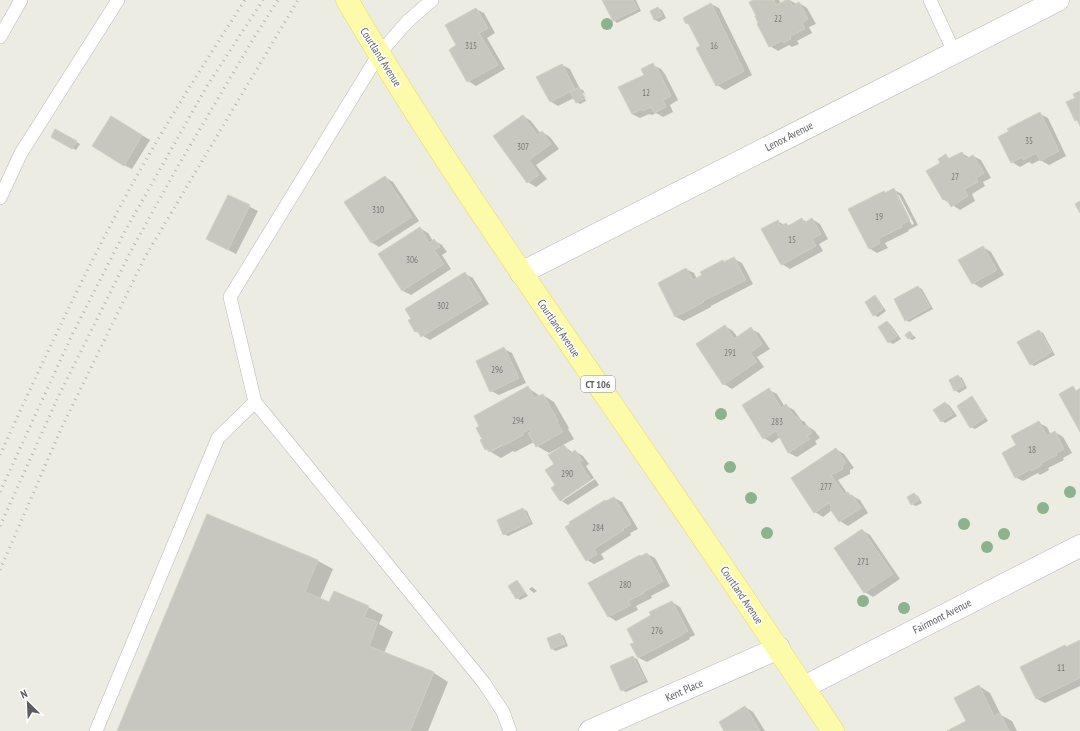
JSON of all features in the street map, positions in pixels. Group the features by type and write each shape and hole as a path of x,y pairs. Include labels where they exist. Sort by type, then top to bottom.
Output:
{"main road":[{"name":"Courtland Avenue","path":"347,0 432,139 521,273 779,648 833,731"}],"street":[{"name":"Lenox Avenue","path":"521,273 1058,0"},
{"name":"Fairmont Avenue","path":"804,687 1080,546"},
{"name":"Kent Place","path":"590,731 779,648"}],"lane":[{"path":"0,37 22,0"},
{"path":"0,198 21,154 118,0"},
{"path":"432,0 407,22 379,54 230,297 255,402 484,683 503,712 510,731"},
{"path":"930,0 954,52"},
{"path":"96,731 218,438 255,402"}],"building":[{"path":"602,0 633,0 638,9 613,21"},
{"path":"754,0 774,0 776,5 786,0 790,0 792,6 799,2 808,19 802,23 805,29 790,36 791,39 784,43 782,41 769,47 757,24 756,16 749,2"},
{"path":"711,3 744,71 716,86 696,48 700,46 688,23 686,24 683,18"},
{"path":"658,7 662,16 654,20 650,11"},
{"path":"476,8 488,28 479,33 498,65 467,82 449,50 456,45 445,25"},
{"path":"653,63 671,96 663,100 666,107 654,113 651,107 643,111 642,109 632,114 618,87 644,75 641,69"},
{"path":"562,64 575,89 550,102 536,77"},
{"path":"579,87 585,98 576,103 570,92"},
{"path":"1080,91 1080,126 1077,120 1075,121 1066,102 1075,98 1073,94"},
{"path":"1040,112 1059,151 1040,161 1036,153 1023,160 1022,157 1011,163 998,137 1009,131 1007,129"},
{"path":"523,115 537,135 542,131 551,144 529,160 539,175 527,183 493,136"},
{"path":"111,116 142,135 124,166 92,146"},
{"path":"55,129 77,141 72,149 51,137"},
{"path":"962,152 966,159 973,155 984,173 976,178 978,182 964,189 968,196 951,207 946,198 943,200 926,171 940,163 938,159 946,154 948,159"},
{"path":"385,176 412,217 371,243 344,202"},
{"path":"894,188 910,220 901,225 902,227 878,239 880,243 869,249 848,209 884,191 885,193"},
{"path":"228,195 250,205 228,250 206,239"},
{"path":"1080,201 1080,213 1075,204"},
{"path":"802,218 804,223 812,218 821,234 812,239 816,246 781,265 761,229 778,220 780,226 786,223 788,226"},
{"path":"420,227 429,243 434,239 440,247 434,250 444,264 402,291 378,254"},
{"path":"983,246 997,270 972,284 958,260"},
{"path":"734,257 746,280 703,301 704,302 675,317 658,283 686,268 693,280 702,275 700,272 723,260 724,262"},
{"path":"465,272 482,300 421,337 417,330 415,332 408,320 411,319 405,309"},
{"path":"918,286 930,307 905,321 894,299"},
{"path":"875,295 883,309 873,316 865,302"},
{"path":"887,321 897,336 888,343 878,327"},
{"path":"725,325 734,339 751,327 762,344 750,353 757,362 723,385 696,344"},
{"path":"1039,330 1052,352 1030,365 1017,342"},
{"path":"910,331 913,336 908,339 905,335"},
{"path":"504,347 519,378 490,392 476,361"},
{"path":"958,375 964,386 954,391 949,380"},
{"path":"528,386 534,398 543,394 563,432 536,447 528,433 531,432 530,429 523,433 523,435 503,446 502,445 489,452 487,449 485,450 480,440 482,439 476,428 479,426 474,416"},
{"path":"1073,386 1076,391 1080,388 1080,432 1059,394"},
{"path":"769,388 781,408 786,404 795,417 797,417 804,427 807,425 812,433 807,436 810,439 788,453 776,431 763,439 742,405"},
{"path":"972,396 985,418 970,428 957,406"},
{"path":"945,402 953,414 941,422 933,410"},
{"path":"1039,421 1047,436 1055,431 1064,449 1056,453 1057,455 1040,464 1042,465 1032,471 1031,469 1015,478 1002,453 1016,445 1011,436"},
{"path":"564,445 570,454 575,450 582,460 579,462 591,480 560,501 551,488 555,485 545,470 554,464 548,455"},
{"path":"836,448 846,463 842,466 843,469 831,475 844,494 848,492 852,495 861,508 839,522 830,509 832,508 829,503 814,513 791,478"},
{"path":"914,493 919,500 911,505 907,497"},
{"path":"614,497 631,524 594,549 597,554 586,561 565,527 570,524 569,522 605,500 606,501"},
{"path":"523,508 530,522 503,535 497,520"},
{"path":"207,514 318,560 305,592 329,602 334,591 369,606 364,617 378,622 369,646 434,672 410,731 117,731"},
{"path":"862,529 893,574 864,593 834,548"},
{"path":"647,553 663,581 628,601 631,605 608,617 588,583 640,555 641,556"},
{"path":"517,580 525,593 516,599 508,586"},
{"path":"672,601 688,631 638,658 630,644 634,643 627,629 651,615 649,612"},
{"path":"560,633 565,644 551,649 547,638"},
{"path":"1080,640 1080,678 1036,699 1020,667 1065,645 1066,647"},
{"path":"633,656 645,680 621,691 610,666"},
{"path":"979,685 994,716 1000,713 1009,731 947,731 966,721 954,698"},
{"path":"745,706 760,731 724,731 719,722"}],"railway":[{"path":"0,455 67,311 125,197 175,111 245,0"},
{"path":"0,492 72,335 124,233 207,86 263,0"},
{"path":"0,526 59,395 133,247 178,166 278,0"},
{"path":"0,570 61,429 145,257 298,0"}]}
